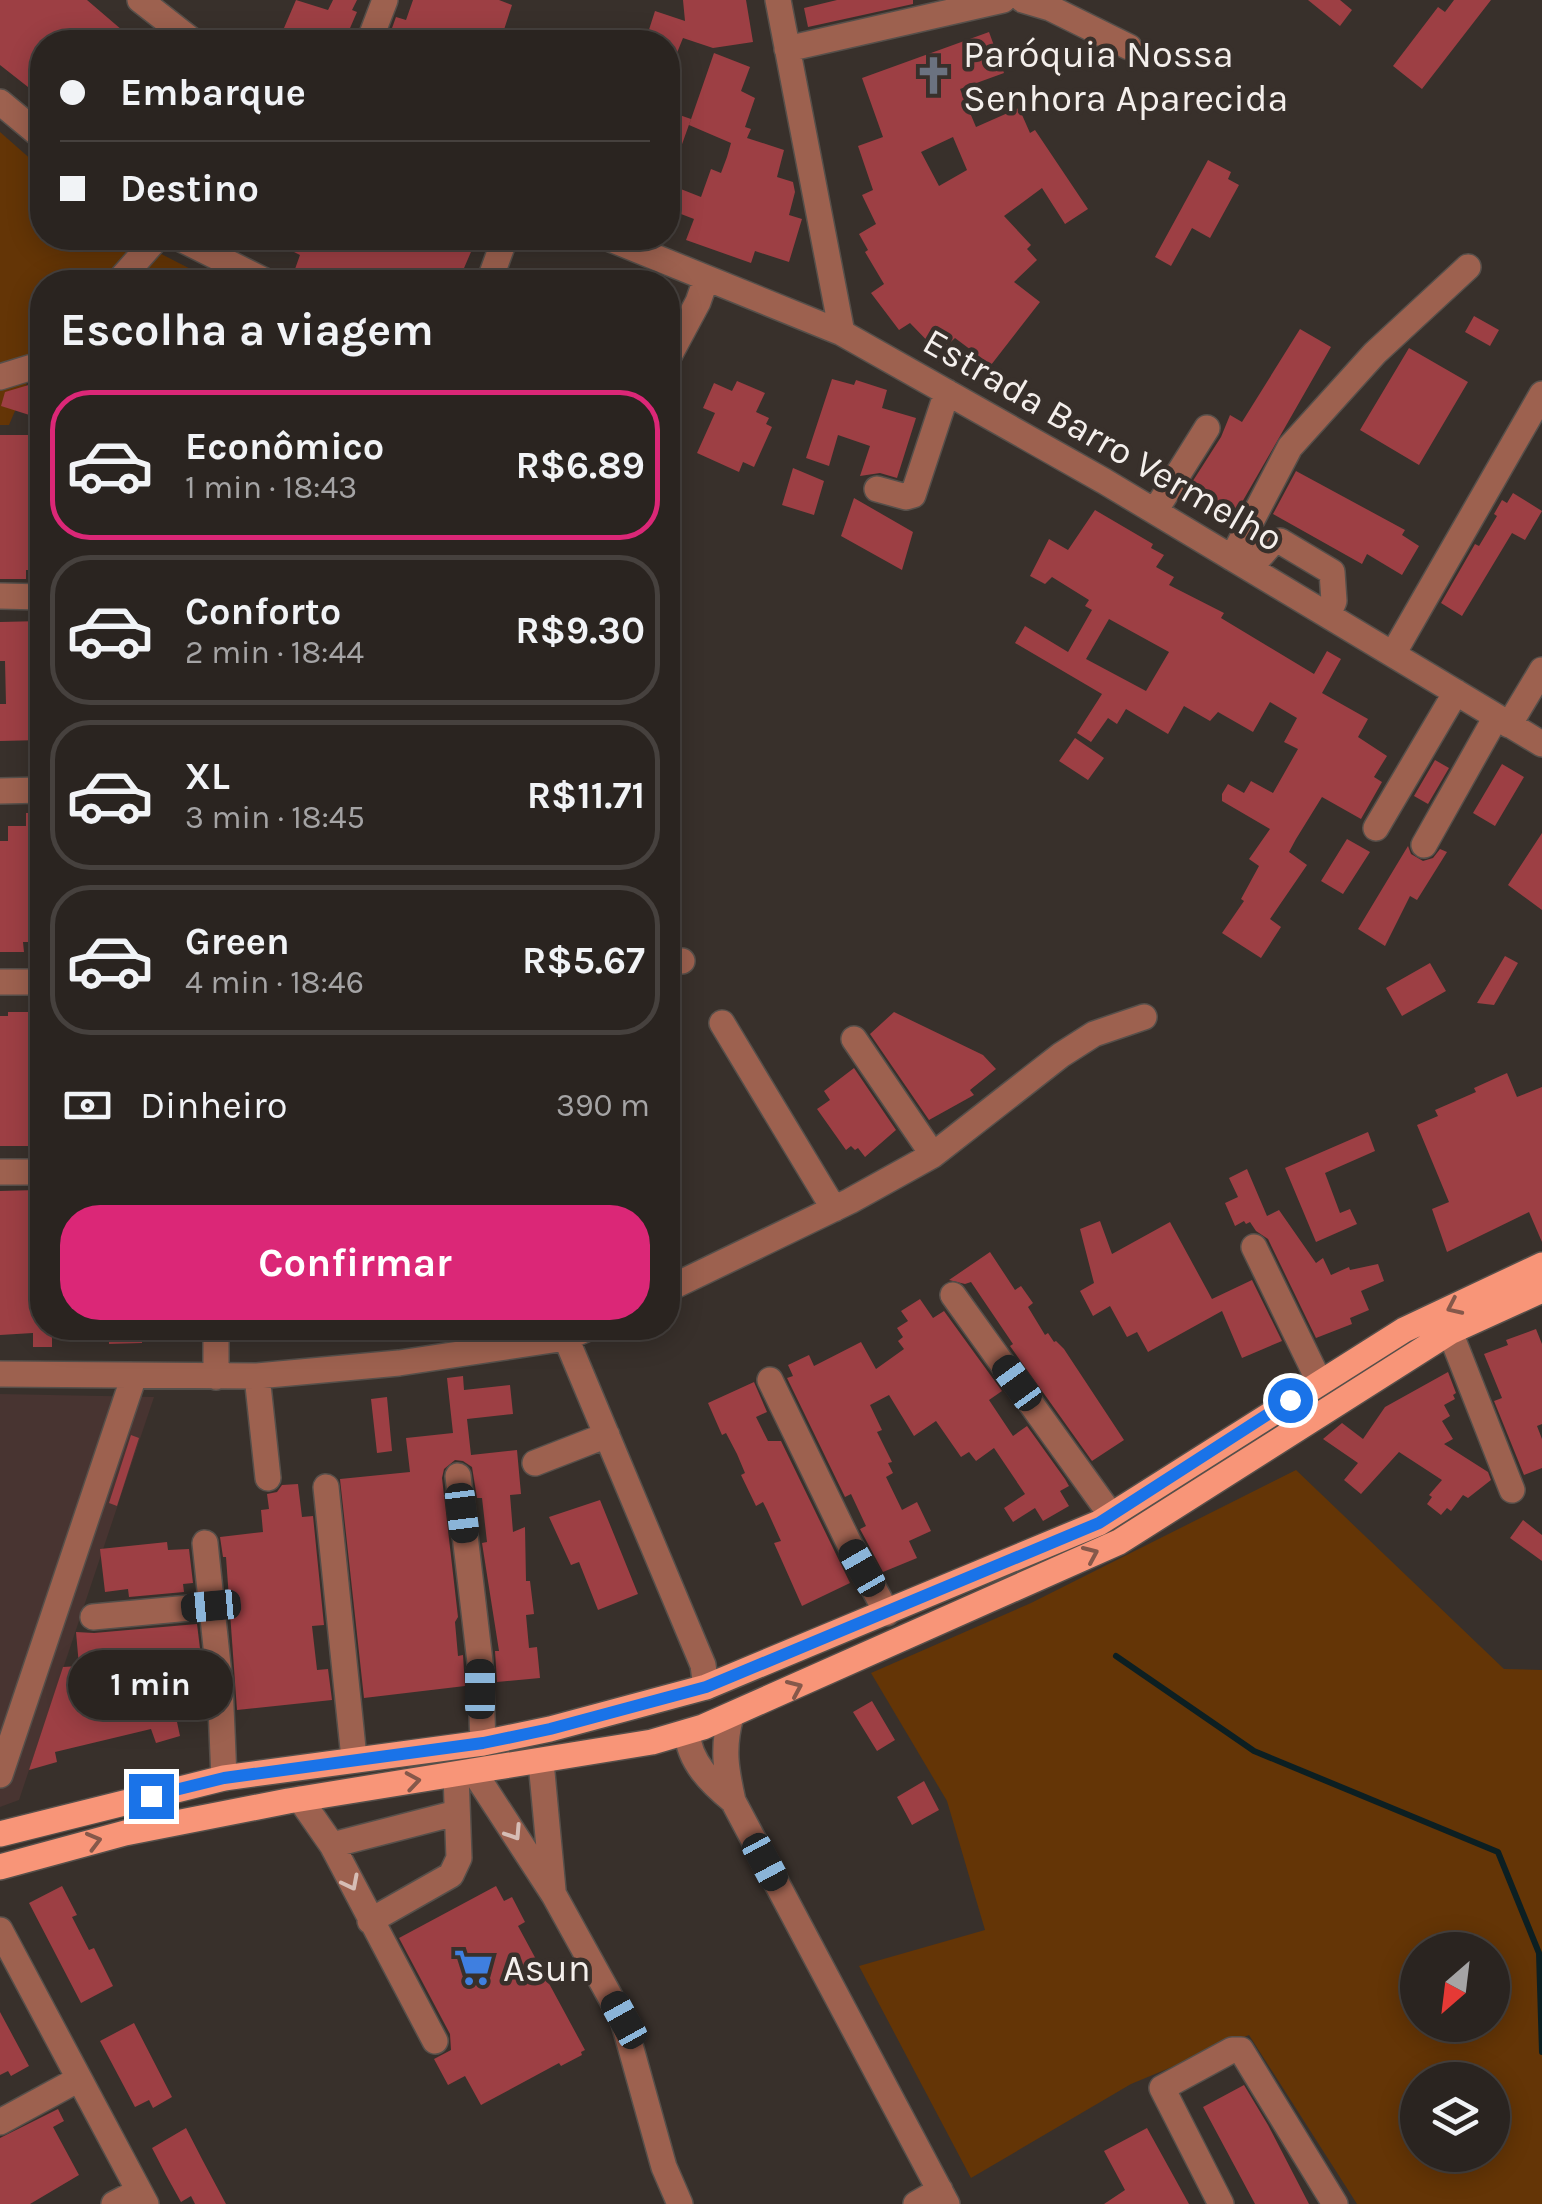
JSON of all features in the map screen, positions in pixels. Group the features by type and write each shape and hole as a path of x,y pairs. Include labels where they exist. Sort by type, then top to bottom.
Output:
{"main road":[{"path":"0,1834 224,1778 483,1743 706,1687 1111,1515 1404,1330 1542,1265"},
{"path":"0,1867 125,1833 300,1799 652,1742 731,1716 1119,1542 1450,1332 1542,1290"},
{"path":"688,1732 702,1712 748,1670"}],"street":[{"path":"140,0 179,30"},
{"path":"374,30 385,0"},
{"path":"778,0 842,333"},
{"path":"787,49 1003,0"},
{"path":"1022,0 1050,8 1129,47"},
{"path":"0,102 30,127"},
{"path":"129,270 146,250"},
{"path":"203,250 243,270"},
{"name":"Estrada Barro Vermelho","path":"637,250 842,333 1155,511 1542,744"},
{"path":"1241,563 1290,447 1375,353 1468,267"},
{"path":"680,336 706,279"},
{"path":"0,376 30,367"},
{"path":"877,489 906,497 913,495 947,392"},
{"path":"1392,654 1542,394"},
{"path":"1155,511 1207,428"},
{"path":"1241,563 1280,541 1332,572 1334,600 1328,616"},
{"path":"0,596 30,597"},
{"path":"1424,845 1503,721 1542,670"},
{"path":"1376,828 1456,692"},
{"path":"0,791 30,790"},
{"path":"0,982 30,982"},
{"path":"680,1283 933,1156 1094,1034 1144,1017"},
{"path":"722,1022 834,1209"},
{"path":"854,1039 933,1156"},
{"path":"0,1172 30,1172"},
{"path":"1254,1248 1319,1381"},
{"path":"953,1295 1111,1515"},
{"path":"1450,1332 1512,1490"},
{"path":"216,1340 216,1377"},
{"path":"0,1374 256,1376 400,1362 523,1340"},
{"path":"576,1340 607,1435 704,1665 706,1687"},
{"path":"0,1776 134,1376"},
{"path":"256,1376 268,1478"},
{"path":"770,1380 887,1613"},
{"path":"535,1462 607,1435"},
{"path":"458,1476 480,1662 483,1743"},
{"path":"326,1487 354,1758"},
{"path":"205,1543 220,1684 224,1778"},
{"path":"93,1617 211,1606"},
{"path":"731,1716 724,1760 733,1801 944,2197 916,2204"},
{"path":"688,1732 690,1752 696,1762 714,1786 733,1801"},
{"path":"541,1762 554,1895"},
{"path":"370,1921 451,1875 460,1858 456,1813 465,1773"},
{"path":"465,1773 554,1895 624,2020 664,2167 680,2204"},
{"path":"300,1799 332,1845 434,2041"},
{"path":"332,1845 456,1813"},
{"path":"0,1930 143,2197 114,2204"},
{"path":"1221,2204 1162,2088 1232,2050 1241,2050 1335,2204"},
{"path":"0,2122 80,2079"}],"shaded area":[{"path":"0,132 30,158 30,250 153,250 193,270 30,270 30,376 9,425 0,425"},
{"path":"0,1394 154,1397 19,1800 0,1807"},
{"path":"1296,1470 1504,1669 1542,1670 1542,2204 1357,2204 1249,2035 1131,2084 971,2178 859,1966 985,1930 947,1801 871,1673 1031,1603"}],"building":[{"path":"0,0 87,0 122,30 30,30 30,89 0,65"},
{"path":"296,0 328,10 333,0 357,0 352,10 357,12 349,30 283,30"},
{"path":"413,0 499,0 512,5 504,30 391,30 396,17 406,20"},
{"path":"683,0 746,0 753,42 713,48 683,38 680,45 680,30 649,30 655,11 685,21"},
{"path":"837,0 913,0 913,4 808,27 804,8"},
{"path":"1308,0 1340,0 1352,10 1340,26"},
{"path":"1454,0 1491,0 1422,89 1393,66 1438,7 1445,12"},
{"path":"989,32 1004,73 960,89 976,127 1019,108 1030,133 1035,130 1088,209 1065,224 1042,188 1004,216 1031,245 1027,249 1037,260 1014,282 1040,302 991,365 955,338 939,353 910,323 899,330 871,293 884,284 859,234 876,224 862,195 873,190 858,146 883,137 862,78","holes":["953,137 967,170 939,186 921,152"]},
{"path":"714,53 750,67 741,91 755,98 745,127 751,129 747,138 784,150 777,177 793,182 795,192 789,215 802,219 789,262 755,251 751,263 686,240 694,219 680,214 680,189 701,197 711,169 721,173 731,143 689,125"},
{"path":"680,115 691,119 680,150"},
{"path":"1208,160 1231,172 1228,179 1239,185 1210,238 1192,228 1171,266 1155,257"},
{"path":"290,250 472,250 463,270 297,270 300,255"},
{"path":"1474,316 1499,330 1490,346 1465,332"},
{"path":"1300,329 1331,347 1237,511 1189,487 1221,437 1230,415 1242,422"},
{"path":"1409,348 1468,382 1419,465 1360,430"},
{"path":"832,379 854,385 856,380 887,390 882,408 916,418 897,478 880,473 860,476 870,446 838,435 829,466 806,458"},
{"path":"737,381 765,393 756,412 769,418 766,424 772,427 754,467 743,462 739,472 697,453 715,413 703,408 714,383 732,391"},
{"path":"30,385 30,415 1,406 5,392"},
{"path":"0,435 30,435 30,570 26,570 26,579 0,579"},
{"path":"793,468 824,481 814,515 782,505"},
{"path":"1296,471 1405,530 1402,535 1419,546 1402,575 1367,554 1362,564 1273,514"},
{"path":"1513,493 1542,511 1525,540 1512,533 1462,616 1441,603 1475,544 1479,546 1497,516 1494,514 1502,500 1507,503"},
{"path":"854,498 913,532 902,570 841,536"},
{"path":"1095,510 1153,544 1151,548 1164,555 1156,567 1174,577 1169,585 1224,613 1221,618 1314,674 1327,651 1341,659 1322,693 1368,719 1358,737 1387,756 1374,777 1382,782 1361,819 1322,797 1289,852 1307,865 1270,919 1281,927 1261,958 1222,933 1244,901 1241,899 1259,866 1249,859 1270,829 1222,801 1222,794 1228,784 1244,793 1251,781 1273,793 1298,749 1284,742 1297,718 1270,702 1253,732 1218,712 1210,721 1184,706 1168,734 1126,709 1117,724 1108,718 1091,742 1077,733 1102,694 1015,643 1025,626 1068,652 1092,610 1085,606 1089,600 1052,577 1045,584 1030,576 1049,539 1068,550","holes":["1109,619 1169,652 1146,691 1086,659"]},
{"path":"30,621 30,740 0,741 0,704 6,704 0,622"},
{"path":"1075,738 1104,758 1088,780 1059,761"},
{"path":"1435,760 1449,768 1428,804 1414,796"},
{"path":"1502,764 1524,777 1495,826 1473,813"},
{"path":"26,813 30,813 30,942 23,942 24,952 0,952 0,841 8,841 8,826 26,826"},
{"path":"1542,833 1542,910 1508,885"},
{"path":"1347,839 1370,852 1343,894 1321,881"},
{"path":"1408,846 1411,854 1423,861 1433,858 1440,849 1447,852 1417,900 1410,896 1385,946 1358,929"},
{"path":"1505,956 1518,963 1494,1005 1477,1003"},
{"path":"1430,963 1446,991 1402,1016 1386,988"},
{"path":"8,1012 30,1012 30,1146 0,1146 0,1016 8,1016"},
{"path":"894,1012 983,1055 996,1069 970,1090 974,1095 929,1120 870,1034"},
{"path":"854,1068 896,1130 865,1157 858,1148 851,1146 846,1150 817,1109 830,1100 824,1091"},
{"path":"1507,1073 1517,1097 1542,1087 1542,1242 1529,1212 1447,1252 1432,1209 1449,1202 1417,1125 1438,1116 1435,1110"},
{"path":"1368,1132 1375,1151 1325,1173 1340,1213 1350,1209 1357,1224 1316,1242 1285,1168"},
{"path":"1247,1169 1267,1216 1279,1210 1316,1263 1323,1258 1331,1275 1349,1267 1350,1270 1378,1264 1384,1281 1361,1291 1369,1310 1350,1318 1352,1324 1316,1338 1268,1239 1250,1222 1235,1226 1225,1203 1238,1197 1229,1178"},
{"path":"30,1190 30,1333 0,1335 0,1191"},
{"path":"1100,1221 1112,1254 1170,1222 1212,1299 1252,1280 1282,1341 1242,1358 1222,1311 1148,1352 1137,1332 1127,1337 1110,1306 1093,1316 1080,1291 1094,1283 1080,1229"},
{"path":"990,1252 1015,1290 1021,1286 1033,1303 1028,1307 1045,1335 1048,1333 1064,1349 1124,1440 1092,1461 1010,1346 1013,1344 971,1282 949,1280"},
{"path":"920,1299 933,1318 944,1311 1002,1391 989,1400 1013,1436 1027,1426 1069,1486 1060,1491 1069,1506 1043,1521 1035,1508 1013,1522 1004,1508 1025,1494 994,1448 976,1461 969,1452 961,1457 936,1421 914,1436 889,1395 870,1405 882,1430 877,1432 892,1462 888,1463 893,1473 886,1477 902,1510 917,1502 931,1531 909,1541 917,1558 883,1572 860,1529 866,1526 851,1494 845,1497 787,1378 793,1376 788,1365 809,1355 814,1366 861,1342 876,1369 904,1349 898,1341 903,1337 897,1328 908,1321 901,1311"},
{"path":"1536,1329 1542,1344 1542,1424 1537,1426 1542,1439 1542,1468 1524,1475 1494,1401 1502,1398 1484,1354 1508,1345 1506,1340"},
{"path":"33,1340 52,1340 52,1347 33,1347"},
{"path":"109,1340 142,1340 142,1343 109,1344"},
{"path":"1448,1372 1456,1393 1455,1399 1444,1405 1450,1416 1442,1421 1453,1439 1444,1444 1488,1472 1491,1480 1468,1498 1463,1495 1451,1511 1447,1508 1441,1515 1427,1504 1432,1497 1429,1495 1442,1480 1399,1452 1361,1494 1344,1480 1358,1463 1323,1439 1342,1423 1363,1439 1385,1407"},
{"path":"463,1376 464,1390 510,1385 513,1414 467,1419 471,1455 517,1450 521,1494 510,1495 513,1532 525,1527 526,1581 530,1581 534,1614 526,1615 529,1648 537,1647 540,1678 497,1682 495,1651 499,1651 482,1543 487,1542 482,1498 477,1498 472,1467 455,1460 444,1469 442,1478 458,1617 458,1656 463,1655 465,1686 364,1698 340,1479 410,1472 406,1438 453,1433 447,1378"},
{"path":"754,1382 767,1412 756,1417 768,1441 781,1441 850,1583 802,1606 774,1543 781,1541 767,1510 763,1502 756,1506 741,1475 745,1473 737,1454 726,1433 722,1435 708,1403"},
{"path":"387,1397 392,1451 377,1453 371,1399"},
{"path":"131,1435 139,1438 117,1506 109,1503"},
{"path":"298,1484 302,1517 313,1516 324,1625 312,1626 317,1670 328,1669 332,1700 237,1710 226,1557 220,1537 263,1532 261,1510 269,1509 267,1494 277,1492 282,1485"},
{"path":"600,1500 638,1594 598,1610 579,1562 571,1565 549,1517"},
{"path":"1523,1520 1542,1535 1542,1561 1510,1538"},
{"path":"167,1542 168,1550 189,1549 193,1583 183,1584 184,1592 129,1597 128,1589 105,1592 100,1549"},
{"path":"197,1624 203,1673 191,1674 201,1716 177,1722 180,1736 156,1743 151,1729 55,1752 57,1762 29,1770 63,1667 79,1666 76,1632"},
{"path":"872,1701 895,1740 877,1751 853,1712"},
{"path":"924,1781 939,1810 912,1825 897,1797"},
{"path":"62,1886 77,1915 72,1917 89,1950 94,1948 113,1986 81,2003 29,1903"},
{"name":"Asun","path":"496,1886 504,1901 512,1897 525,1922 518,1926 585,2050 582,2055 561,2066 559,2063 481,2105 465,2076 448,2085 434,2059 451,2050 450,2034 399,1938"},
{"path":"0,2012 29,2066 11,2076 8,2071 0,2075"},
{"path":"134,2023 172,2097 153,2108 149,2100 135,2107 100,2041"},
{"path":"1244,2085 1309,2204 1255,2204 1203,2107"},
{"path":"58,2109 64,2121 53,2127 79,2175 30,2204 0,2204 0,2138"},
{"path":"186,2128 226,2204 195,2204 191,2196 181,2202 166,2175 152,2148"},
{"path":"1147,2128 1189,2204 1104,2204 1125,2190 1104,2151"}],"waterway":[{"path":"1116,1656 1254,1751 1498,1852 1539,1953 1542,2052"}],"place":[{"name":"Paróquia Nossa Senhora Aparecida","path":"933,76"},
{"name":"Asun","path":"473,1968"}],"route":[{"path":"151,1796 224,1778 483,1743 706,1687 1099,1523 1290,1400"}]}
